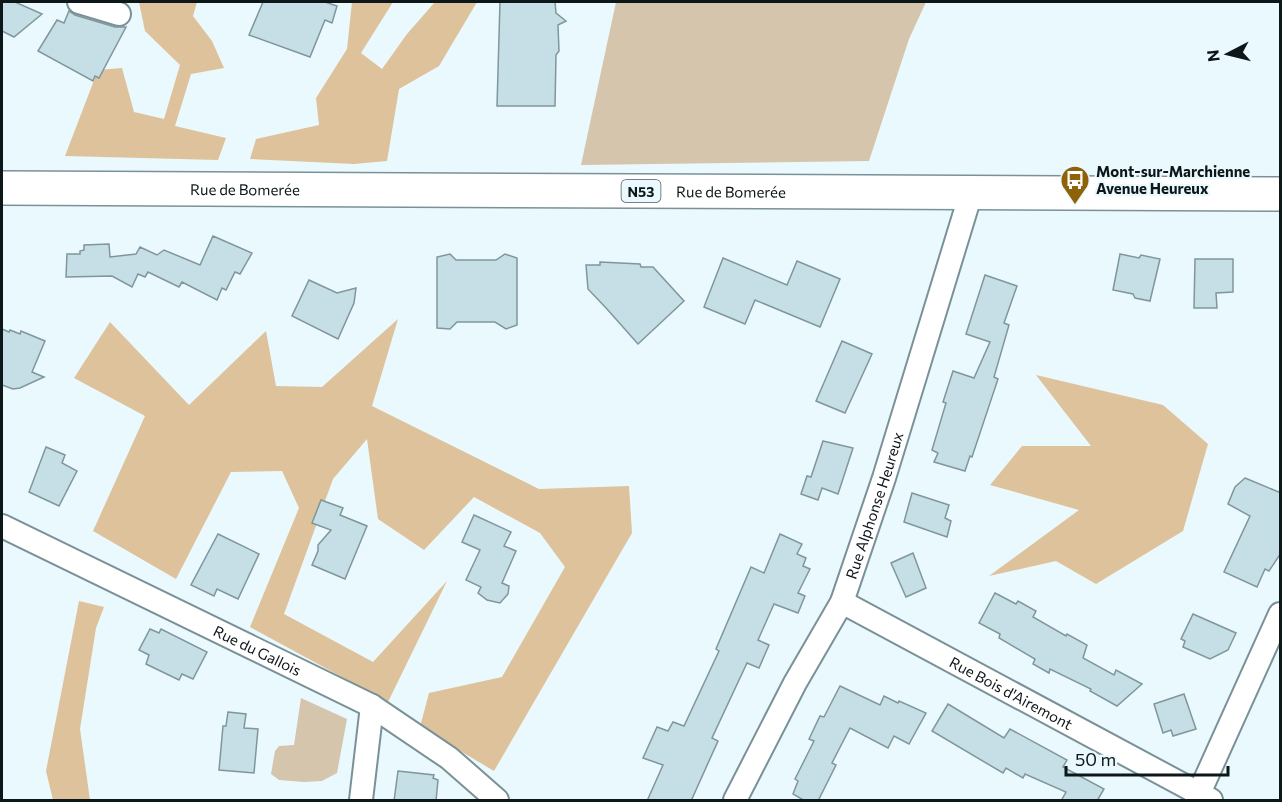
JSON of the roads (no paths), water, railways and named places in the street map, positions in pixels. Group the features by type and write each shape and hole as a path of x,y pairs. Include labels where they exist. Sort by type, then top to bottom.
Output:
{"main road":[{"name":"Rue de Bomerée","path":"2,188 1281,194"}],"street":[{"path":"79,2 119,14"},
{"name":"Rue Alphonse Heureux","path":"735,801 795,683 842,602 884,478 971,193"},
{"name":"Rue du Gallois","path":"2,526 372,706 449,758 497,801"},
{"name":"Rue Bois d'Airemont","path":"842,602 1202,798"},
{"path":"1202,798 1281,614"},
{"path":"361,801 372,706"}],"place":[{"name":"Mont-sur-Marchienne Avenue Heureux","path":"1075,206"}]}
